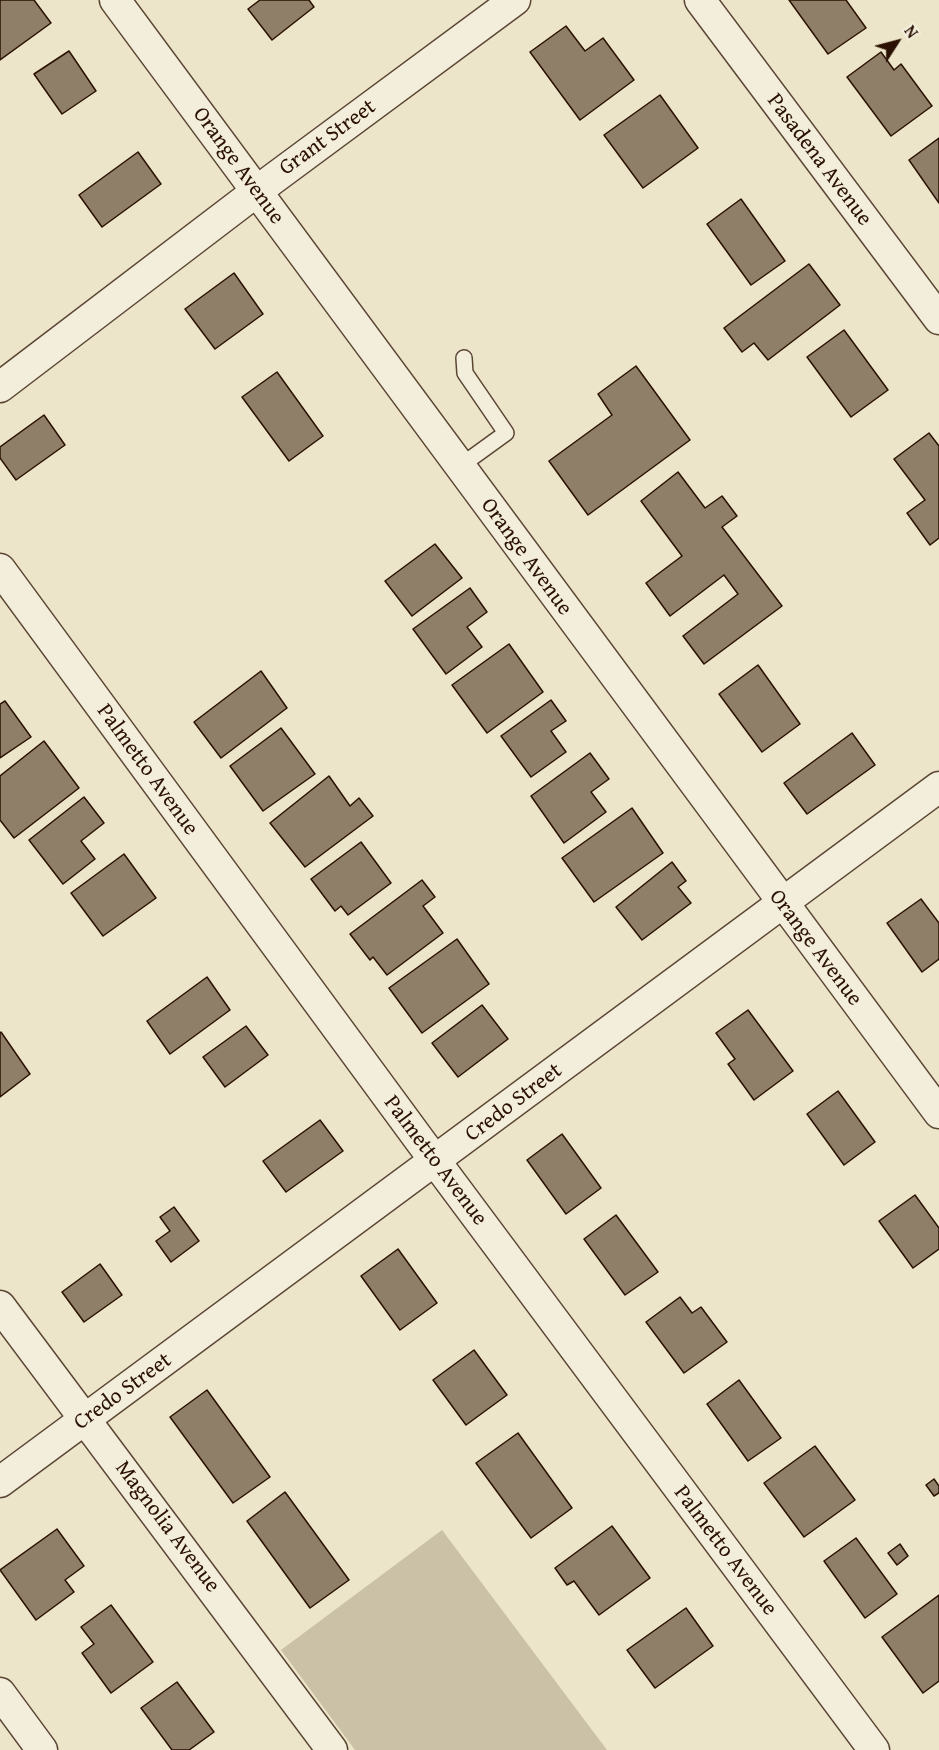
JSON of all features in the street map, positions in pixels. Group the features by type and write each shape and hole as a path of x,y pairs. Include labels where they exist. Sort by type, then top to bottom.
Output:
{"street":[{"name":"Orange Avenue","path":"116,0 939,1113"},
{"name":"Grant Street","path":"0,387 256,192 515,0"},
{"name":"Pasadena Avenue","path":"700,0 939,319"},
{"name":"Palmetto Avenue","path":"0,569 435,1161 874,1750"},
{"name":"Credo Street","path":"0,1482 939,787"},
{"name":"Magnolia Avenue","path":"0,1306 332,1750"},
{"path":"0,1693 42,1750"}],"lane":[{"path":"459,466 506,433 465,373 464,358"}],"shaded area":[{"path":"442,1530 607,1750 355,1750 281,1650"}],"building":[{"path":"0,0 34,0 51,23 0,60"},
{"path":"260,0 309,0 314,7 272,40 248,9"},
{"path":"789,0 846,0 866,28 828,54"},
{"path":"566,26 585,51 603,38 634,80 580,120 530,52"},
{"path":"69,51 96,91 62,114 34,74"},
{"path":"881,52 894,70 901,64 932,106 891,136 847,77"},
{"path":"660,95 698,148 643,188 604,135"},
{"path":"939,138 939,203 909,160"},
{"path":"138,152 161,184 102,227 79,195"},
{"path":"741,199 785,261 751,285 707,224"},
{"path":"809,264 840,305 768,360 754,343 742,352 724,328"},
{"path":"234,273 263,314 215,349 185,309"},
{"path":"844,330 888,390 851,417 807,357"},
{"path":"636,366 690,440 588,515 549,461 612,415 598,394"},
{"path":"277,372 323,436 289,461 242,397"},
{"path":"44,415 65,445 16,480 0,458 0,447"},
{"path":"929,433 939,446 939,538 930,545 907,513 925,500 894,459"},
{"path":"678,472 705,508 722,496 737,516 722,527 782,606 704,664 683,636 738,594 724,575 670,616 646,583 682,556 641,501"},
{"path":"435,544 462,578 412,616 385,581"},
{"path":"470,588 487,612 467,627 482,647 446,674 413,629"},
{"path":"509,644 543,692 487,733 452,685"},
{"path":"758,665 800,724 762,752 719,694"},
{"path":"261,671 287,708 221,758 194,722"},
{"path":"551,700 566,721 551,731 566,752 531,777 501,736"},
{"path":"5,701 31,737 0,758 0,704"},
{"path":"281,728 315,774 263,811 230,766"},
{"path":"852,733 875,765 807,814 784,783"},
{"path":"44,741 79,788 14,838 0,820 0,776"},
{"path":"590,753 609,779 591,792 606,812 564,843 531,796"},
{"path":"329,776 350,806 359,798 373,816 305,867 270,823"},
{"path":"84,797 104,823 81,841 95,859 63,884 29,840"},
{"path":"632,808 663,853 594,902 562,858"},
{"path":"361,842 391,883 348,915 341,906 335,911 311,879"},
{"path":"124,854 156,898 103,936 71,893"},
{"path":"672,862 686,881 678,887 691,903 642,940 616,907"},
{"path":"422,880 435,897 423,906 443,933 387,975 373,957 370,960 350,934"},
{"path":"921,899 939,923 939,959 922,972 887,923"},
{"path":"457,939 489,984 422,1033 389,988"},
{"path":"207,977 230,1010 170,1054 147,1021"},
{"path":"482,1005 508,1039 458,1077 432,1043"},
{"path":"748,1010 793,1071 754,1100 728,1064 735,1059 716,1033"},
{"path":"246,1026 268,1055 225,1087 203,1057"},
{"path":"0,1033 30,1074 0,1097"},
{"path":"838,1091 875,1142 844,1165 807,1114"},
{"path":"320,1120 343,1151 286,1192 263,1161"},
{"path":"562,1134 601,1188 566,1214 527,1160"},
{"path":"915,1195 939,1228 939,1249 913,1268 879,1221"},
{"path":"174,1207 199,1241 171,1262 156,1241 170,1231 160,1217"},
{"path":"616,1215 658,1272 625,1295 584,1239"},
{"path":"398,1249 437,1303 400,1330 361,1276"},
{"path":"100,1264 122,1295 84,1322 62,1292"},
{"path":"680,1297 692,1313 701,1307 727,1342 684,1373 646,1322"},
{"path":"474,1350 507,1395 466,1425 433,1380"},
{"path":"739,1380 781,1438 748,1461 707,1404"},
{"path":"207,1390 270,1477 233,1503 170,1417"},
{"path":"518,1433 572,1508 531,1538 476,1463"},
{"path":"815,1446 855,1500 804,1537 764,1483"},
{"path":"934,1479 939,1486 939,1493 934,1496 926,1485"},
{"path":"285,1492 349,1580 310,1608 247,1521"},
{"path":"612,1526 650,1578 599,1615 574,1581 567,1585 555,1568"},
{"path":"57,1529 84,1566 65,1580 74,1592 36,1620 0,1570"},
{"path":"856,1538 897,1594 865,1618 824,1561"},
{"path":"900,1544 908,1556 897,1565 888,1553"},
{"path":"939,1595 939,1681 923,1693 882,1637"},
{"path":"111,1605 153,1662 111,1693 82,1653 94,1644 81,1627"},
{"path":"686,1608 713,1646 655,1688 627,1650"},
{"path":"177,1682 214,1732 189,1750 172,1750 141,1708"}]}
